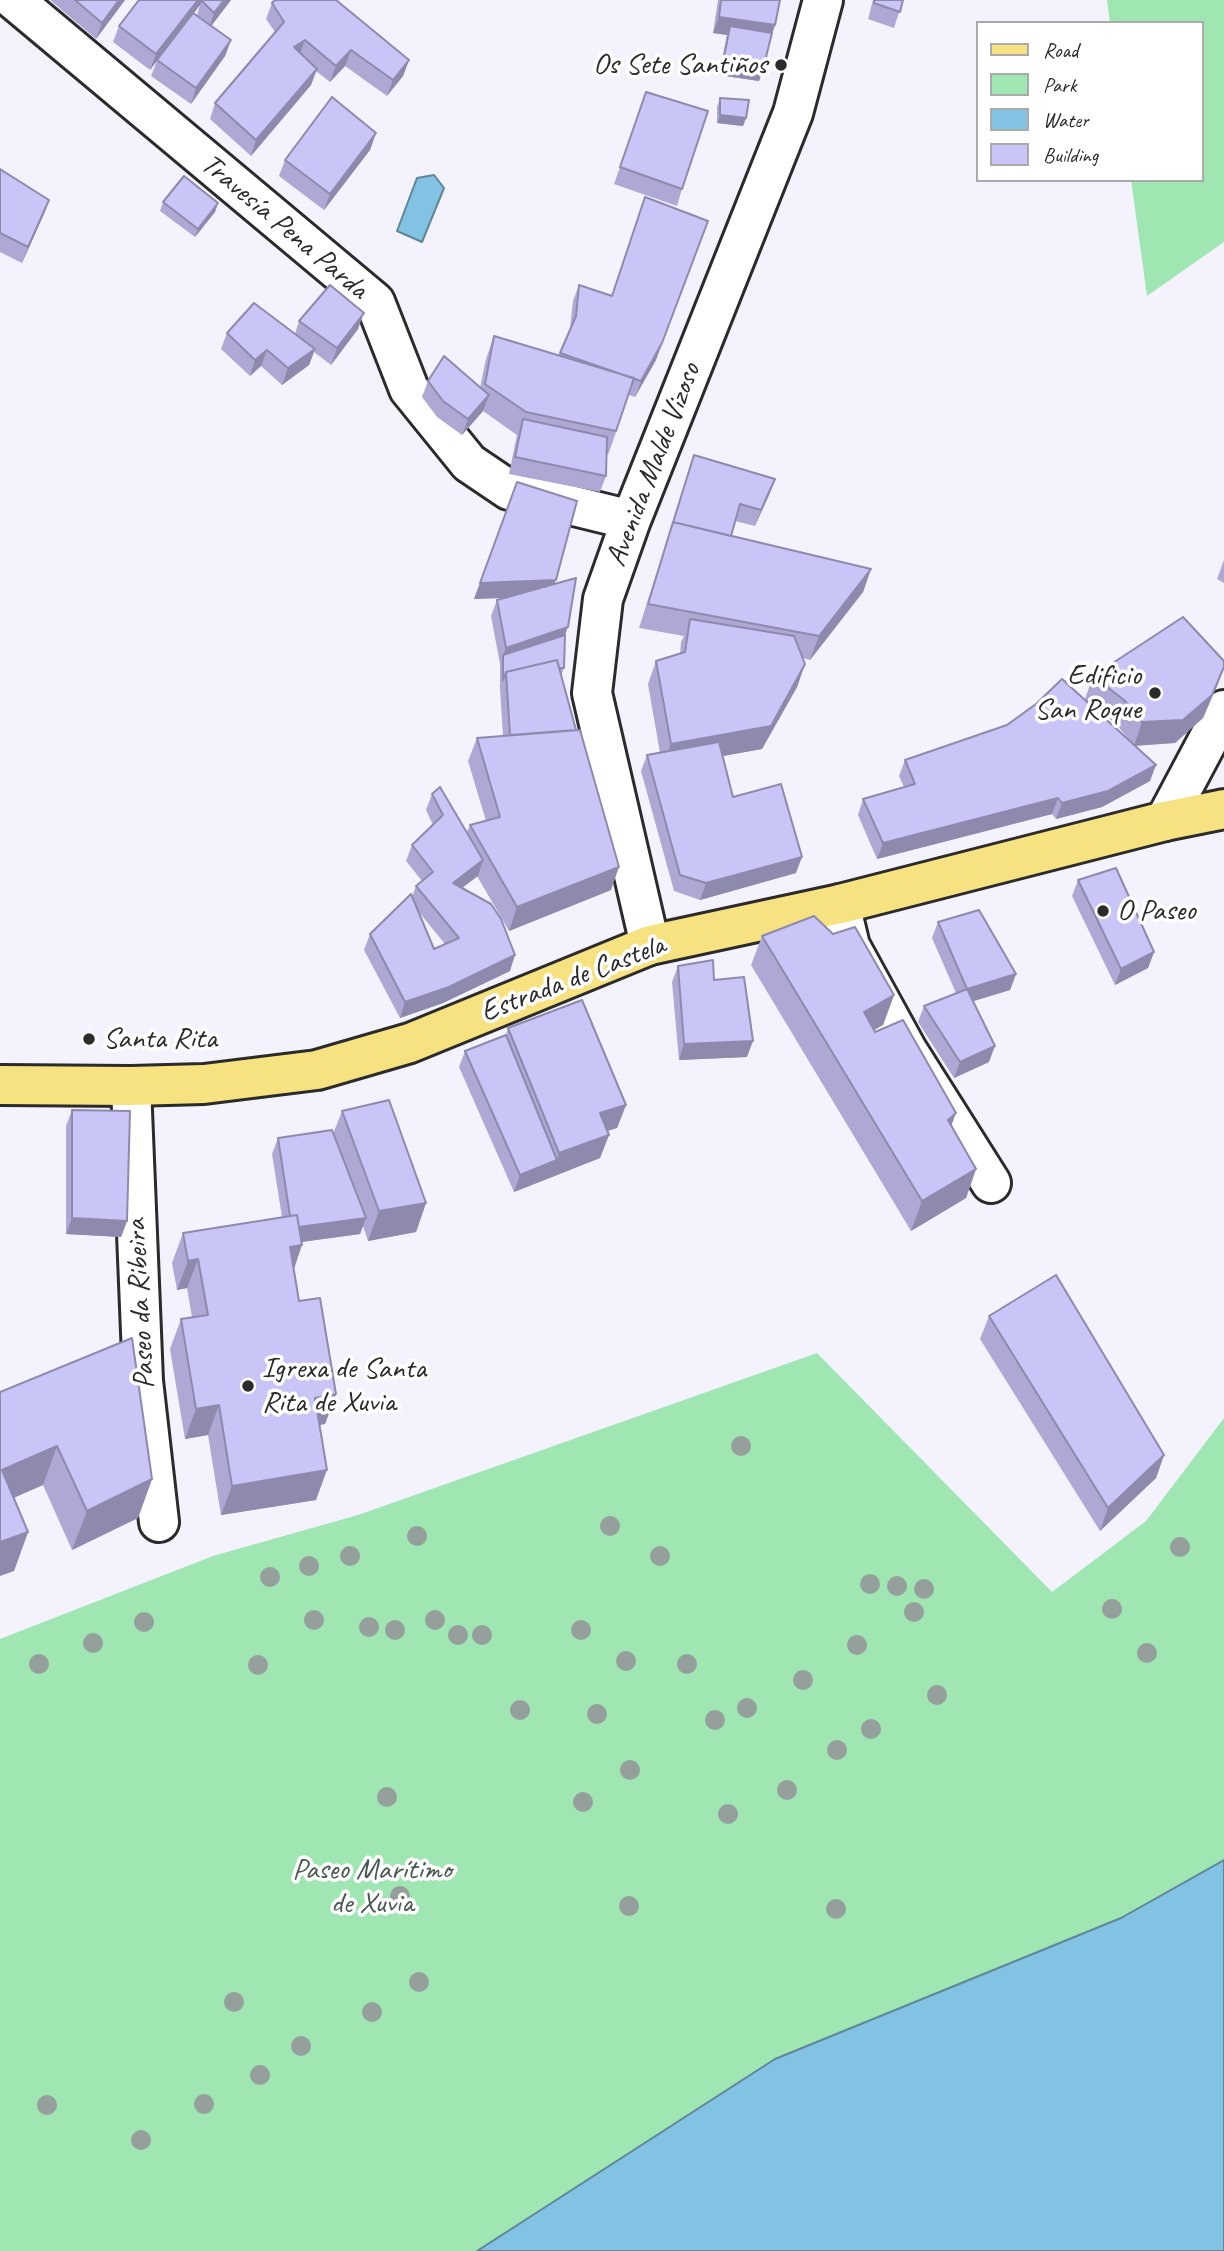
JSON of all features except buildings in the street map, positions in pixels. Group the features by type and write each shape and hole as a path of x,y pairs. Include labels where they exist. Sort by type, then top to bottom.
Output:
{"main road":[{"name":"Estrada de Castela","path":"0,1085 204,1084 317,1070 411,1043 650,944 841,904 1165,821 1224,809"}],"street":[{"name":"Travesía Pena Parda","path":"14,0 374,302 409,389 469,463 509,490 631,520"},
{"name":"Avenida Malde Vizoso","path":"650,944 592,693 603,598 631,520 793,113 823,0"},
{"path":"1165,821 1224,710"},
{"path":"841,904 850,946 907,1050 991,1183"},
{"name":"Paseo da Ribeira","path":"131,1086 143,1381 159,1522"},
{"path":"103,1357 141,1342"}],"green space":[{"path":"1107,0 1224,0 1224,242 1147,296 1131,182 1203,182 1203,21 1110,21"},
{"name":"Paseo Marítimo de Xuvia","path":"817,1353 1052,1592 1146,1521 1224,1418 1224,1860 1121,1918 775,2059 477,2251 0,2251 0,1639 213,1556 358,1515"}],"water":[{"path":"434,175 444,188 422,242 397,231 417,178"},
{"path":"1224,1860 1224,2251 477,2251 775,2059 1121,1918"}],"place":[{"name":"Os Sete Santiños","path":"781,65"},
{"name":"Edificio San Roque","path":"1155,693"},
{"name":"O Paseo","path":"1103,911"},
{"name":"Santa Rita","path":"89,1039"},
{"name":"Igrexa de Santa Rita de Xuvia","path":"248,1386"}]}
